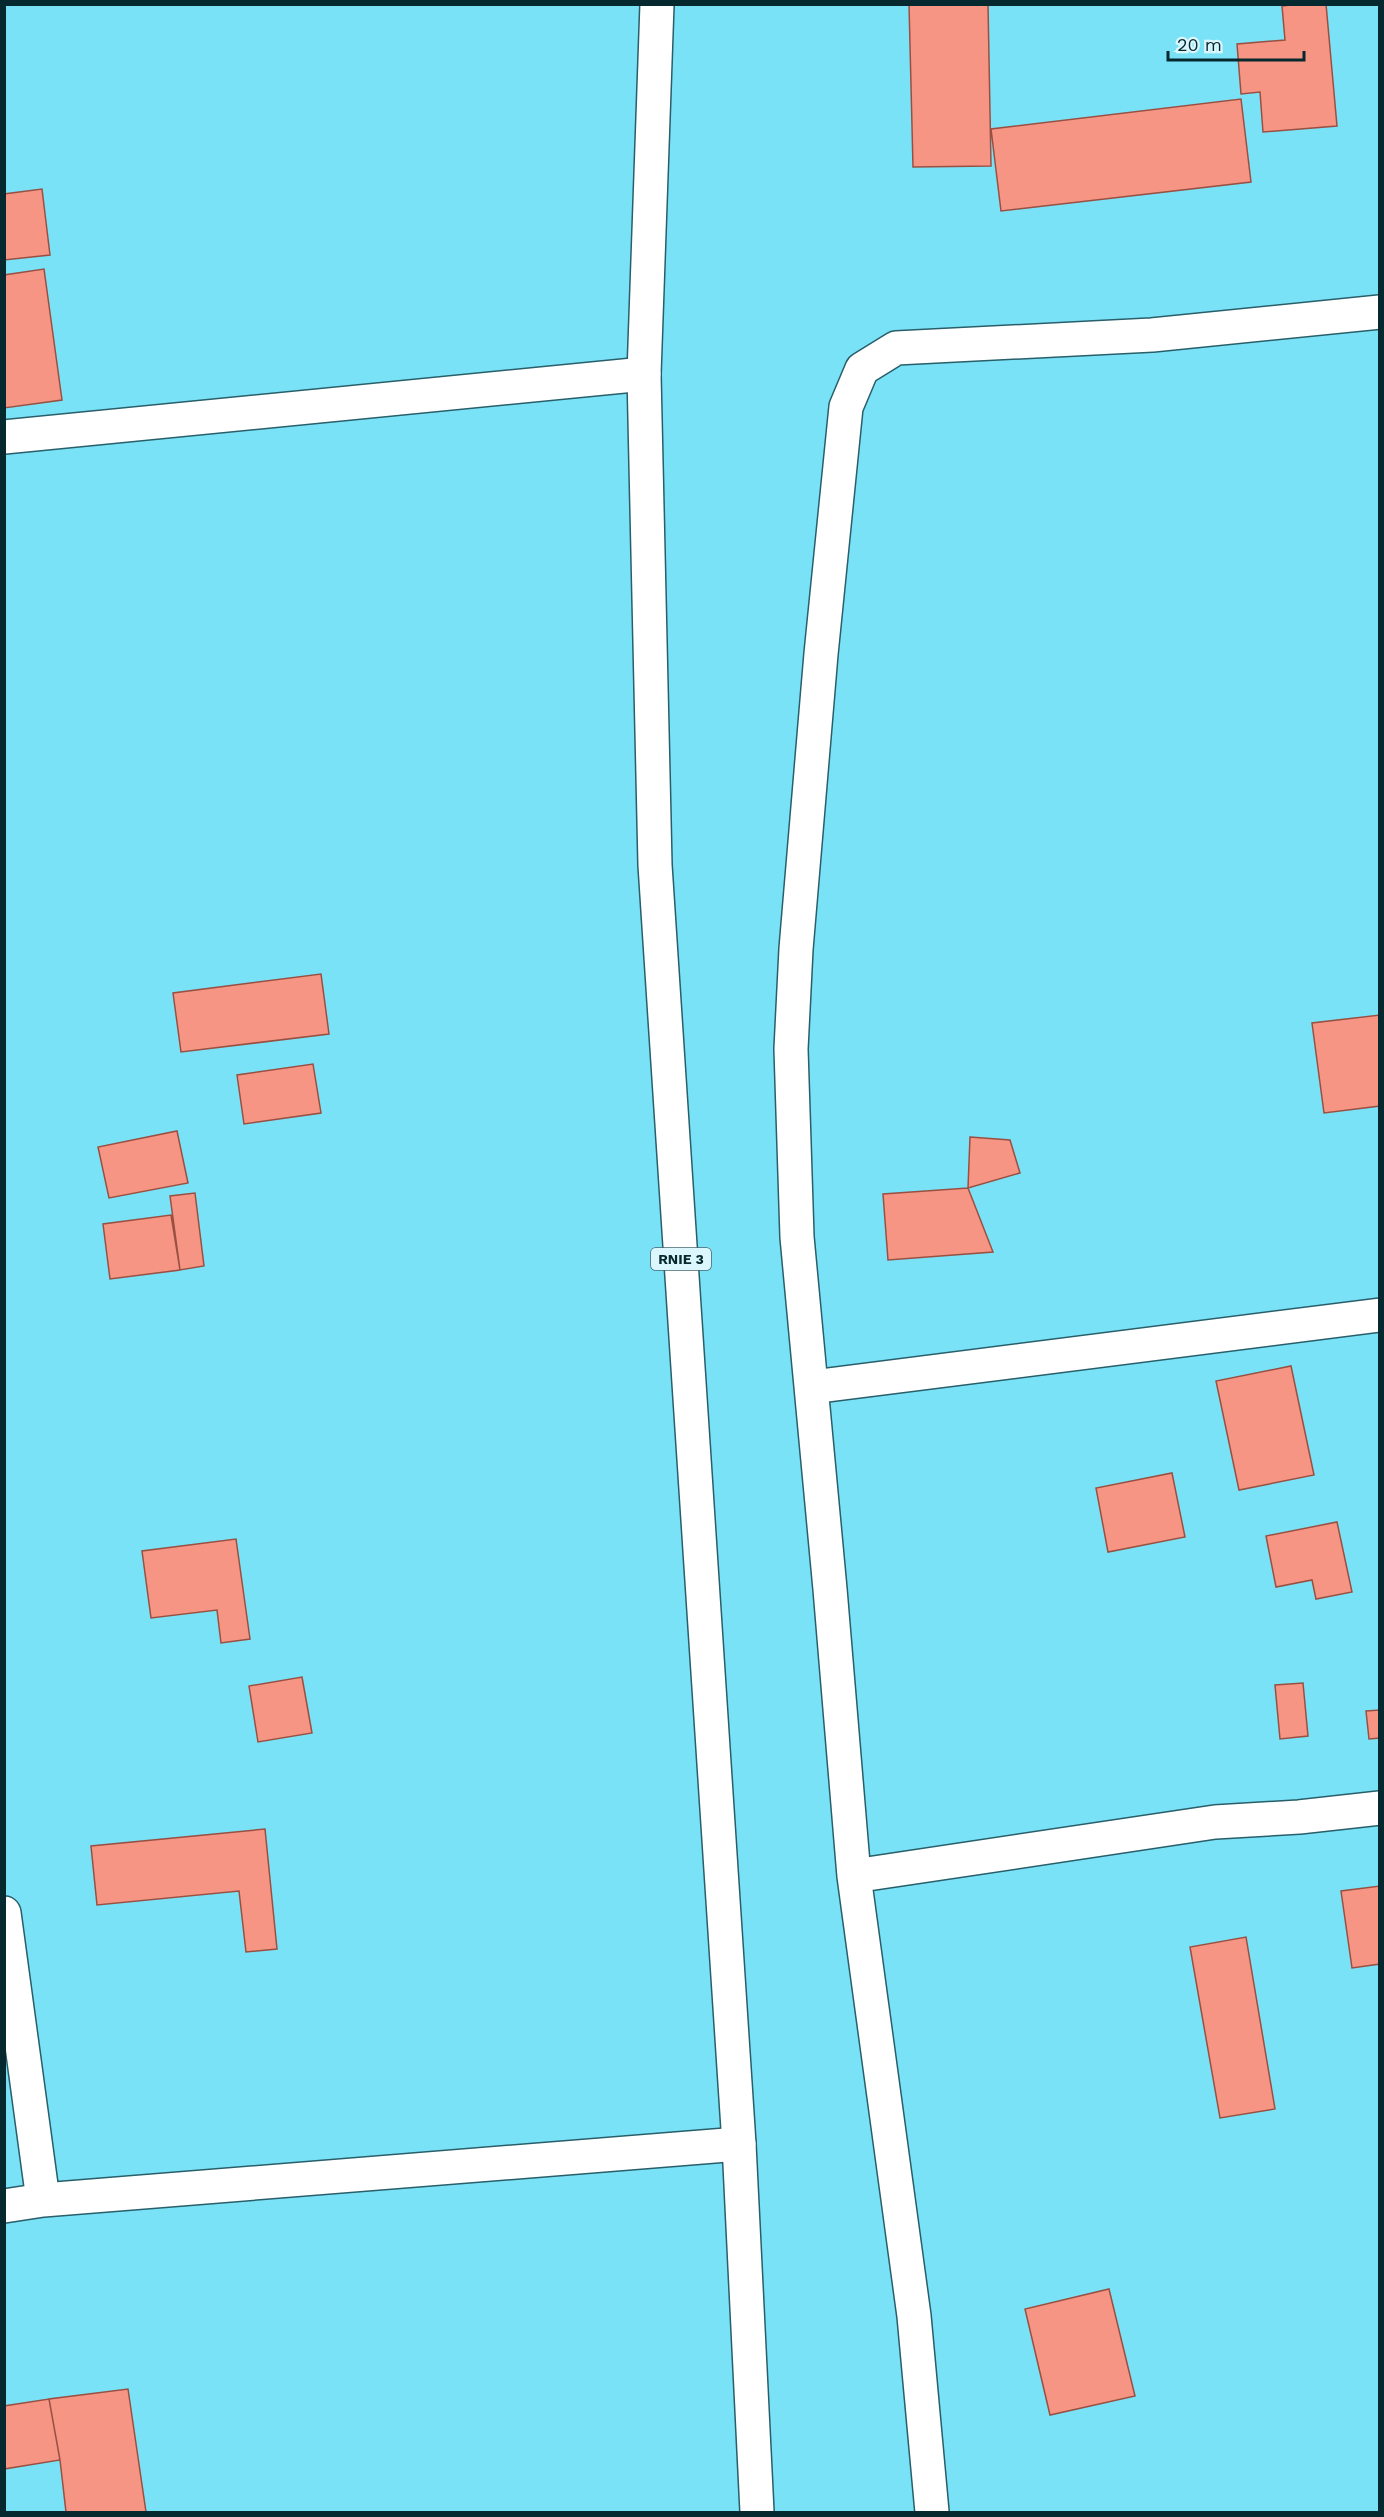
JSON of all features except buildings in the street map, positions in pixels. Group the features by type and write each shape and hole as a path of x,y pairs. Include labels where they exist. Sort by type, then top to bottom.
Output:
{"main road":[{"name":"RNIE 3","path":"657,4 644,374 655,865 740,2144 757,2512"},
{"path":"932,2512 914,2316 854,1876 797,1237 791,1049 796,949 821,654 846,407 862,369 896,348 1152,335 1380,312"},
{"path":"4,437 644,374"},
{"path":"812,1388 1380,1315"},
{"path":"854,1876 1215,1822 1299,1817 1380,1808"},
{"path":"4,1913 43,2200"},
{"path":"4,2206 43,2200 740,2144"}]}
